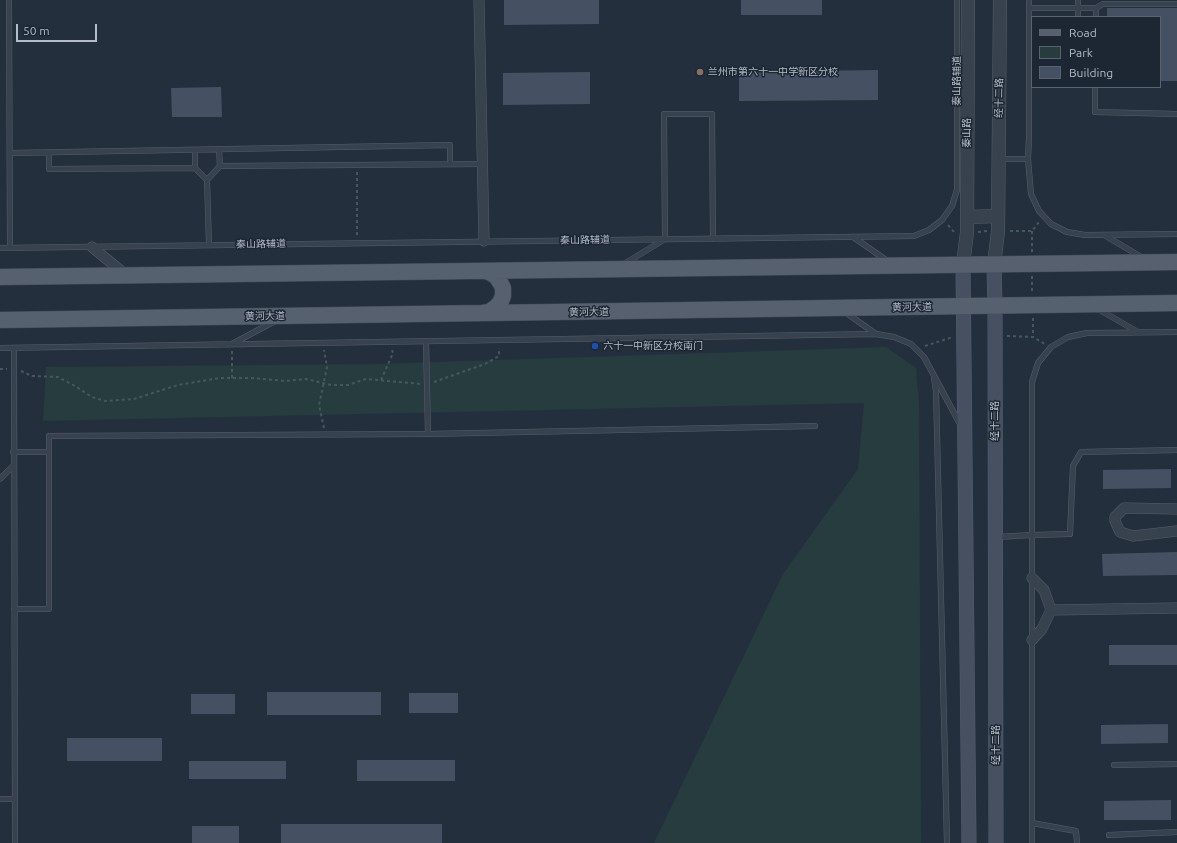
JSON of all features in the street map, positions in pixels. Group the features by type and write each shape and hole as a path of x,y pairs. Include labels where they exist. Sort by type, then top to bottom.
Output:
{"main road":[{"path":"0,277 1177,262"},
{"name":"经十二路","path":"994,264 996,843"},
{"path":"963,265 969,843"},
{"path":"482,271 489,272 496,276 503,288 503,296 500,303 489,312 482,313"},
{"name":"黄河大道","path":"0,320 1177,303"}],"street":[{"path":"479,0 484,242"},
{"name":"秦山路","path":"963,265 967,232 968,0"},
{"name":"经十二路","path":"994,264 998,231 1000,0"},
{"path":"967,217 998,216"},
{"path":"92,246 126,275"},
{"path":"1177,509 1124,508 1115,517 1115,521 1120,532 1133,536 1177,531"},
{"path":"1032,578 1044,590 1051,610 1042,629 1032,640"},
{"path":"1051,610 1177,608"}],"lane":[{"path":"9,0 10,247"},
{"name":"秦山路辅道","path":"0,248 914,236 929,230 942,220 952,206 957,190 957,0"},
{"path":"1030,0 1028,159 1031,194 1039,211 1051,224 1067,232 1085,235 1177,234"},
{"path":"1078,0 1078,16"},
{"path":"1030,8 1096,8 1104,4 1177,4"},
{"path":"1096,8 1096,16"},
{"path":"1095,88 1095,112 1177,114"},
{"path":"617,269 665,239 664,114 712,114 713,239"},
{"path":"10,153 450,145 450,164"},
{"path":"207,180 220,166 219,149"},
{"path":"194,150 195,168 207,180 209,245"},
{"path":"49,152 49,169 195,168"},
{"path":"999,159 1028,159"},
{"path":"220,166 483,164"},
{"path":"1104,235 1150,262"},
{"path":"853,237 894,266"},
{"path":"1090,304 1138,332"},
{"path":"840,308 876,334"},
{"path":"232,344 285,316"},
{"path":"1032,843 1032,382 1038,363 1051,348 1068,337 1087,333 1177,332"},
{"path":"0,348 876,334 894,336 911,344 924,357 964,431"},
{"path":"426,341 428,434"},
{"path":"14,348 13,466 15,843"},
{"path":"933,373 936,391 947,843"},
{"path":"14,609 50,609 49,436 428,434 815,426"},
{"path":"995,538 1070,534 1073,466 1081,452 1177,450"},
{"path":"13,452 49,452"},
{"path":"0,479 13,466"},
{"path":"1114,765 1177,764"},
{"path":"0,799 15,799"},
{"path":"1032,823 1076,831 1077,843"},
{"path":"1109,835 1177,832"}],"path":[{"path":"357,165 357,243"},
{"path":"1032,231 1033,337"},
{"path":"0,369 14,368 32,376 58,377 92,397 104,401 134,399 178,385 220,378 253,378 285,381 306,379 331,385 348,385 366,379 427,385 485,364 499,356 499,340"},
{"path":"381,380 393,353 392,342"},
{"path":"323,343 327,367 319,405 325,435"},
{"path":"232,344 232,378"}],"green space":[{"path":"886,347 916,368 919,403 921,843 654,843 783,574 858,469 864,403 43,421 46,367 377,364"}],"building":[{"path":"504,0 599,0 599,24 504,25"},
{"path":"741,0 822,0 822,15 741,15"},
{"path":"1107,8 1177,8 1177,81 1161,81 1161,16 1107,16"},
{"path":"878,70 878,100 739,101 739,72"},
{"path":"590,72 590,104 503,105 503,73"},
{"path":"221,87 222,117 172,117 171,88"},
{"path":"1171,469 1171,488 1103,489 1103,470"},
{"path":"1177,552 1177,575 1103,576 1102,554"},
{"path":"1109,645 1177,645 1177,665 1109,665"},
{"path":"267,692 381,692 381,715 267,715"},
{"path":"409,693 458,693 458,713 409,713"},
{"path":"191,694 235,694 235,714 191,714"},
{"path":"1168,724 1168,743 1101,744 1101,725"},
{"path":"67,738 162,738 162,761 67,761"},
{"path":"357,760 455,760 455,781 357,781"},
{"path":"189,761 286,761 286,779 189,779"},
{"path":"1171,800 1171,820 1104,820 1104,801"},
{"path":"281,824 442,824 442,843 281,843"},
{"path":"192,826 239,826 239,843 192,843"}],"place":[{"name":"兰州市第六十一中学新区分校","path":"700,72"},
{"name":"六十一中新区分校南门","path":"595,346"}]}
